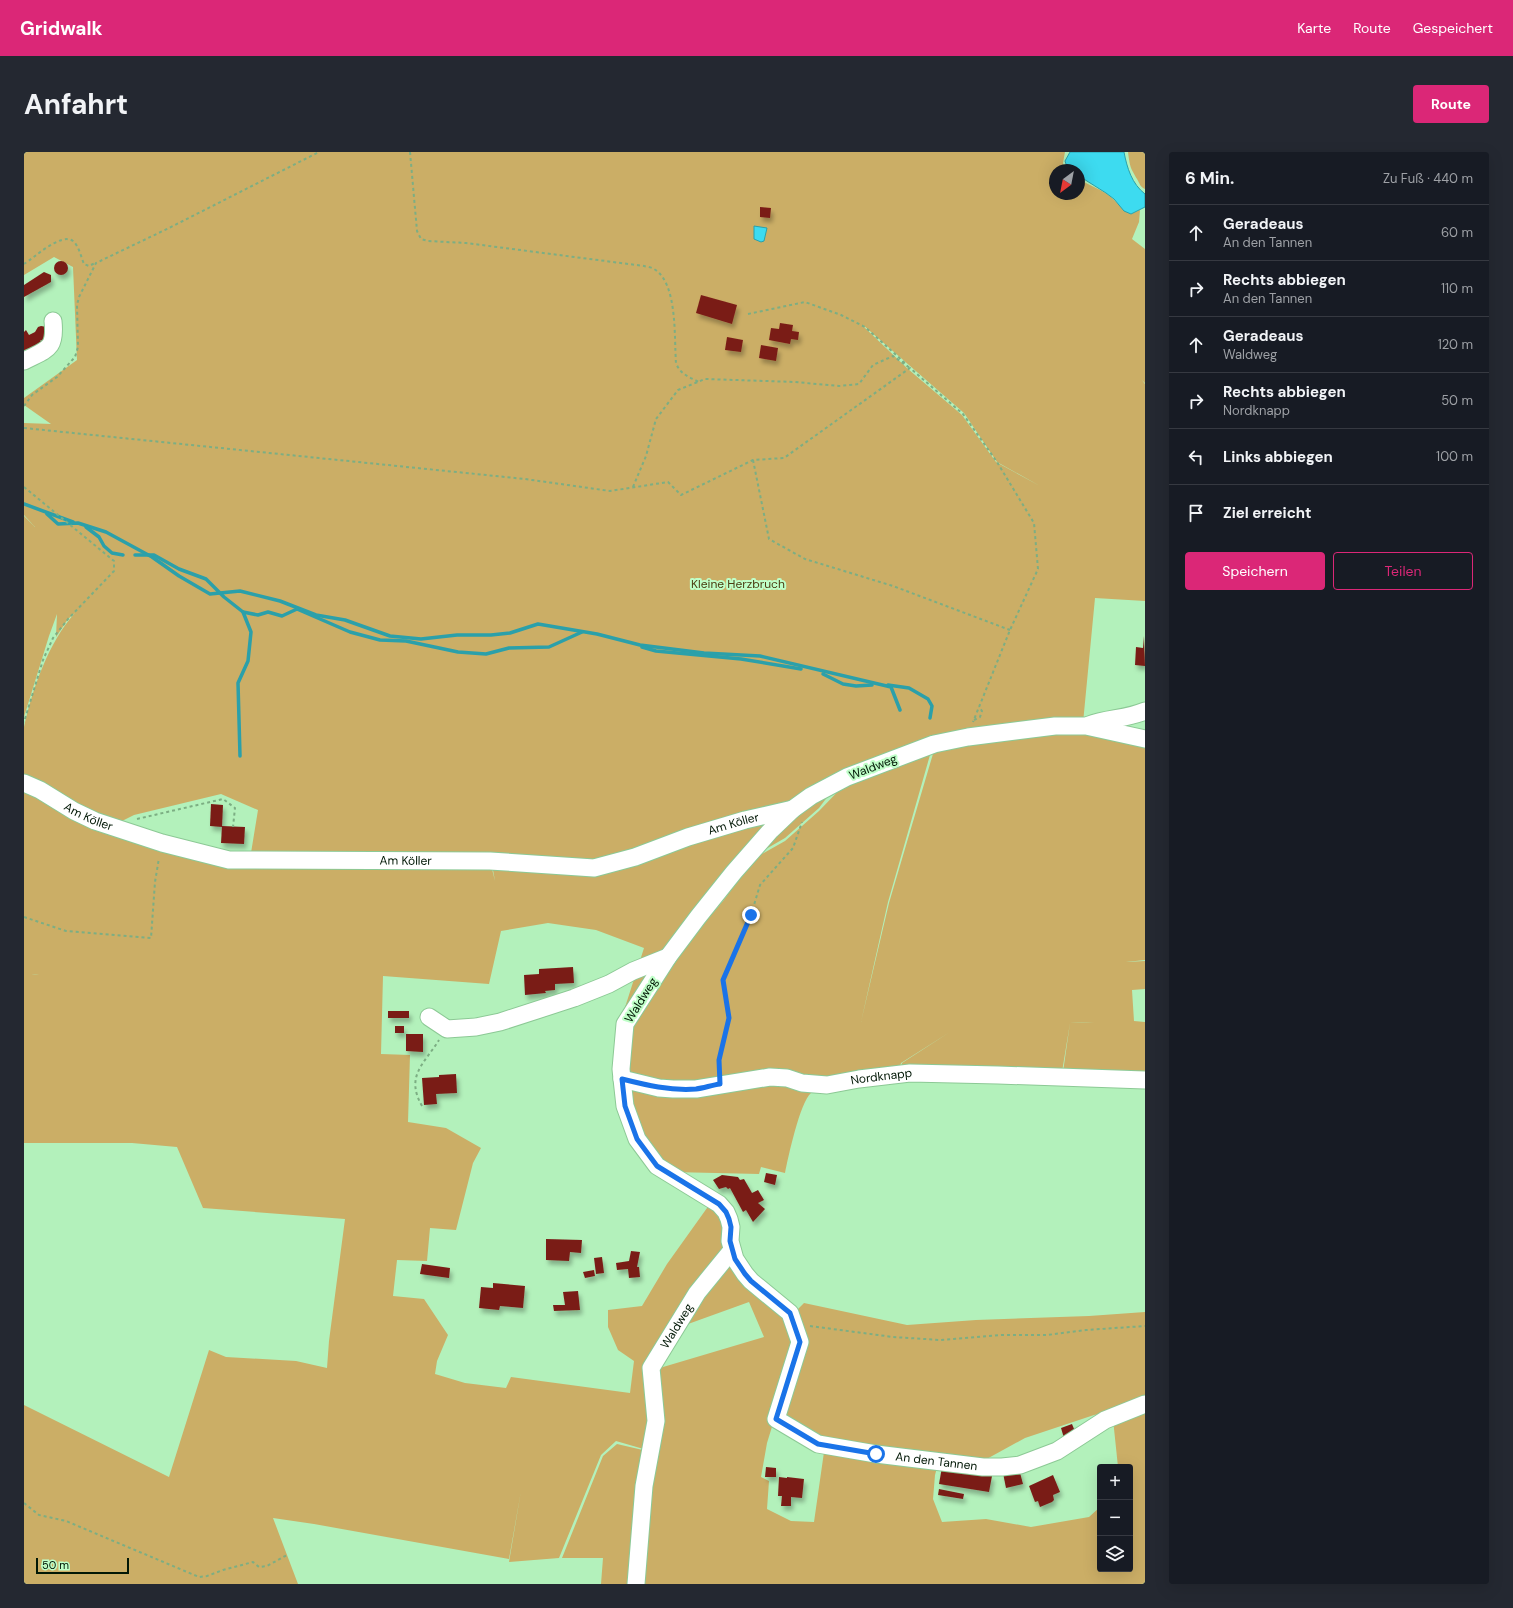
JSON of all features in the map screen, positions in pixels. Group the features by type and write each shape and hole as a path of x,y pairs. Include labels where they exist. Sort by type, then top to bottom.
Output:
{"street":[{"path":"24,361 50,345 54,339 53,321"},
{"path":"1086,726 1097,722 1135,716 1145,711"},
{"name":"Waldweg","path":"636,1584 644,1486 656,1421 651,1368 697,1294 732,1250 730,1241 731,1227 726,1212 719,1204 657,1166 637,1139 625,1106 622,1079 621,1069 625,1024 668,957 734,872 772,830 798,814 811,796 847,776 934,744 968,737 1055,726 1086,726 1145,739"},
{"name":"Am Köller","path":"24,783 40,790 88,818 162,843 229,860 497,862 594,868 636,857 688,837 745,820 798,814"},
{"path":"429,1017 448,1029 476,1027 537,1011 609,984 633,971 668,957"},
{"name":"Nordknapp","path":"622,1079 659,1088 673,1089 696,1089 770,1077 787,1078 802,1083 827,1085 859,1079 910,1073 1145,1080"},
{"name":"An den Tannen","path":"732,1250 735,1259 745,1274 790,1313 800,1342 776,1419 818,1444 876,1454 1002,1468 1020,1465 1057,1451 1105,1420 1145,1404"}],"path":[{"path":"24,264 55,242 64,239 71,240 76,244 84,264 89,266 190,218 319,152"},
{"path":"410,152 417,231 421,239 428,241 466,243 644,266 653,269 663,278 671,299 676,363 678,369 684,375 699,382"},
{"path":"24,406 32,395 57,377 75,357 78,347 77,305 79,297 96,263"},
{"path":"748,314 805,302 841,315 865,326 963,414 997,462 1034,523 1038,569 1010,630 977,712"},
{"path":"633,487 646,456 656,419 678,390 705,379 795,382 839,386 859,384 873,365 892,356 910,368"},
{"path":"24,428 517,479 610,491 668,482 680,495 753,460 784,458 910,368"},
{"path":"753,460 769,539 805,559 893,586 1010,630"},
{"path":"24,487 114,561 114,571 68,619 53,638 44,660 24,722"},
{"path":"974,720 980,717 982,711 979,706"},
{"path":"118,829 141,818 223,799 235,808 233,827"},
{"path":"720,1084 719,1060 729,1018 723,980 751,915 760,885 793,848 798,814"},
{"path":"24,917 66,931 151,938 155,882 162,843"},
{"path":"422,1106 417,1097 415,1079 419,1069 448,1029"},
{"path":"794,1326 808,1325 893,1336 940,1340 1001,1335 1047,1335 1086,1330 1145,1326"},
{"path":"24,1503 39,1515 66,1521 199,1577 253,1562 259,1567 267,1566 287,1555"}],"green space":[{"name":"Kleine Herzbruch","path":"24,152 1065,152 1063,164 1049,164 1049,200 1085,200 1085,182 1107,194 1124,210 1131,214 1140,210 1139,222 1132,239 1145,249 1145,383 1142,380 1145,384 1145,601 1095,598 1083,723 1056,724 988,731 934,740 892,753 846,772 819,808 785,838 754,856 704,921 671,959 673,960 723,901 755,858 785,841 819,811 849,780 932,748 888,902 861,1022 889,903 935,747 988,736 1055,728 1094,731 1145,742 1145,960 1126,962 1145,961 1145,989 1132,990 1134,1021 1145,1022 1145,1076 1063,1072 1070,1023 1062,1072 900,1072 902,1063 950,1032 901,1063 898,1072 827,1083 828,1087 811,1093 807,1098 799,1118 785,1173 761,1167 759,1174 672,1172 660,1164 639,1138 628,1104 620,1023 644,948 596,930 548,923 501,931 489,984 383,976 381,1054 410,1055 408,1122 446,1128 481,1148 473,1163 456,1230 430,1228 427,1261 397,1260 393,1296 424,1299 448,1335 437,1361 435,1374 465,1383 506,1388 511,1377 630,1393 634,1361 618,1350 608,1327 608,1310 642,1306 667,1264 712,1201 722,1212 728,1227 724,1256 696,1292 648,1368 651,1420 647,1450 616,1441 601,1455 559,1558 509,1562 521,1491 509,1559 273,1518 298,1584 24,1584 24,1405 169,1477 209,1350 226,1357 296,1361 327,1368 329,1341 345,1219 203,1208 177,1147 132,1143 24,1143 24,786 38,792 93,825 164,847 228,863 491,865 495,881 491,859 250,859 258,810 221,794 134,815 116,824 75,808 24,780 24,727 27,713 37,682 57,637 75,613 68,619 56,637 57,614 24,717 24,516 35,527 24,515 24,423 51,424 24,405 24,398 77,360 73,267 54,257 24,275","holes":["863,325 964,413 997,462 1040,486 996,462 962,415 908,369"]},
{"path":"1128,152 1145,152 1145,189 1140,185 1132,169"},
{"path":"729,1258 778,1306 798,1342 767,1443 761,1477 769,1481 767,1509 791,1521 814,1522 824,1452 776,1427 802,1342 793,1314 804,1303 907,1325 976,1320 1089,1316 1145,1312 1145,1402 1133,1407 1094,1415 1025,1438 983,1461 939,1460 935,1475 933,1499 942,1522 986,1519 1031,1527 1089,1517 1097,1510 1097,1572 1133,1572 1133,1464 1118,1464 1113,1419 1145,1407 1145,1584 638,1584 653,1370 764,1337 749,1302 677,1328"},
{"path":"617,1444 647,1451 633,1584 601,1584 603,1558 562,1558 603,1456"}],"water":[{"path":"1070,152 1124,152 1133,181 1145,194 1145,207 1131,214 1124,211 1114,199 1085,180 1085,164 1066,164 1065,161"},
{"path":"754,226 767,228 764,241 761,242 754,239"}],"building":[{"path":"760,207 771,208 770,218 760,217"},
{"path":"61,261 66,263 68,268 66,273 61,275 56,273 54,268 56,263"},
{"path":"44,272 51,275 51,282 24,297 24,285"},
{"path":"701,295 737,305 732,324 696,313"},
{"path":"780,323 793,325 792,331 799,332 798,340 791,339 790,344 769,340 771,328 779,329"},
{"path":"41,326 47,327 44,341 40,340 44,347 24,357 24,332 26,330 29,335"},
{"path":"727,337 743,340 741,352 725,350"},
{"path":"761,345 778,348 776,361 759,358"},
{"path":"1144,636 1145,666 1135,665 1136,647 1143,648"},
{"path":"211,804 223,805 222,827 210,826"},
{"path":"222,826 245,827 244,844 221,843"},
{"path":"573,967 574,983 555,984 555,990 545,991 546,993 525,995 524,975 539,974 539,969"},
{"path":"388,1011 409,1011 409,1018 388,1018"},
{"path":"395,1026 404,1026 404,1033 395,1033"},
{"path":"406,1034 423,1034 423,1052 406,1051"},
{"path":"456,1074 457,1093 436,1094 437,1104 424,1105 422,1078"},
{"path":"766,1173 777,1175 775,1185 764,1182"},
{"path":"722,1175 738,1177 740,1180 744,1179 752,1193 758,1190 764,1200 758,1203 765,1209 753,1222 746,1210 743,1212 730,1188 728,1189 726,1187 719,1189 713,1180"},
{"path":"546,1239 582,1240 581,1253 570,1252 569,1261 546,1260"},
{"path":"631,1251 640,1252 637,1267 639,1267 640,1277 629,1278 628,1269 617,1270 616,1263 629,1261"},
{"path":"602,1257 604,1273 596,1274 594,1258"},
{"path":"422,1264 450,1268 449,1278 420,1274"},
{"path":"594,1270 595,1276 585,1278 583,1272"},
{"path":"493,1283 525,1286 523,1308 500,1306 499,1310 479,1308 481,1287 493,1288"},
{"path":"578,1291 580,1310 554,1311 553,1305 565,1305 563,1292"},
{"path":"1072,1424 1076,1434 1064,1438 1061,1428"},
{"path":"766,1467 776,1468 776,1477 765,1477"},
{"path":"942,1467 992,1476 989,1492 939,1484"},
{"path":"1019,1469 1023,1484 1006,1488 1003,1473"},
{"path":"1053,1475 1060,1492 1053,1495 1054,1500 1052,1502 1040,1507 1038,1501 1035,1502 1029,1486"},
{"path":"779,1477 804,1479 802,1498 791,1497 791,1506 781,1506 782,1496 778,1496"},
{"path":"939,1489 964,1494 963,1499 938,1495"}],"waterway":[{"path":"24,504 73,522"},
{"path":"47,514 58,524 78,523 106,532 152,557 179,576 210,594 240,591 280,601 316,615 345,620 390,636 421,639 457,635 491,635 510,633 538,624 597,634 640,645 704,653 760,656 891,687 900,710"},
{"path":"86,527 99,537 104,546 112,553 123,555"},
{"path":"135,555 154,555 179,569 206,579 224,597 243,612 258,615 268,612 282,616 297,609 350,632 380,640 406,641 458,652 486,654 509,648 549,647 582,632"},
{"path":"240,756 238,683 248,661 251,632 243,612"},
{"path":"642,647 656,651 741,659 801,669"},
{"path":"823,674 843,684 856,686 872,685"},
{"path":"888,685 909,688 928,699 932,706 930,718"}],"route":[{"path":"751,915 723,980 729,1018 719,1060 720,1084 696,1089 673,1089 659,1088 622,1079 625,1106 637,1139 657,1166 719,1204 726,1212 731,1227 730,1241 732,1250 740,1267 751,1281 790,1313 800,1342 776,1419 818,1444 876,1454"}]}
